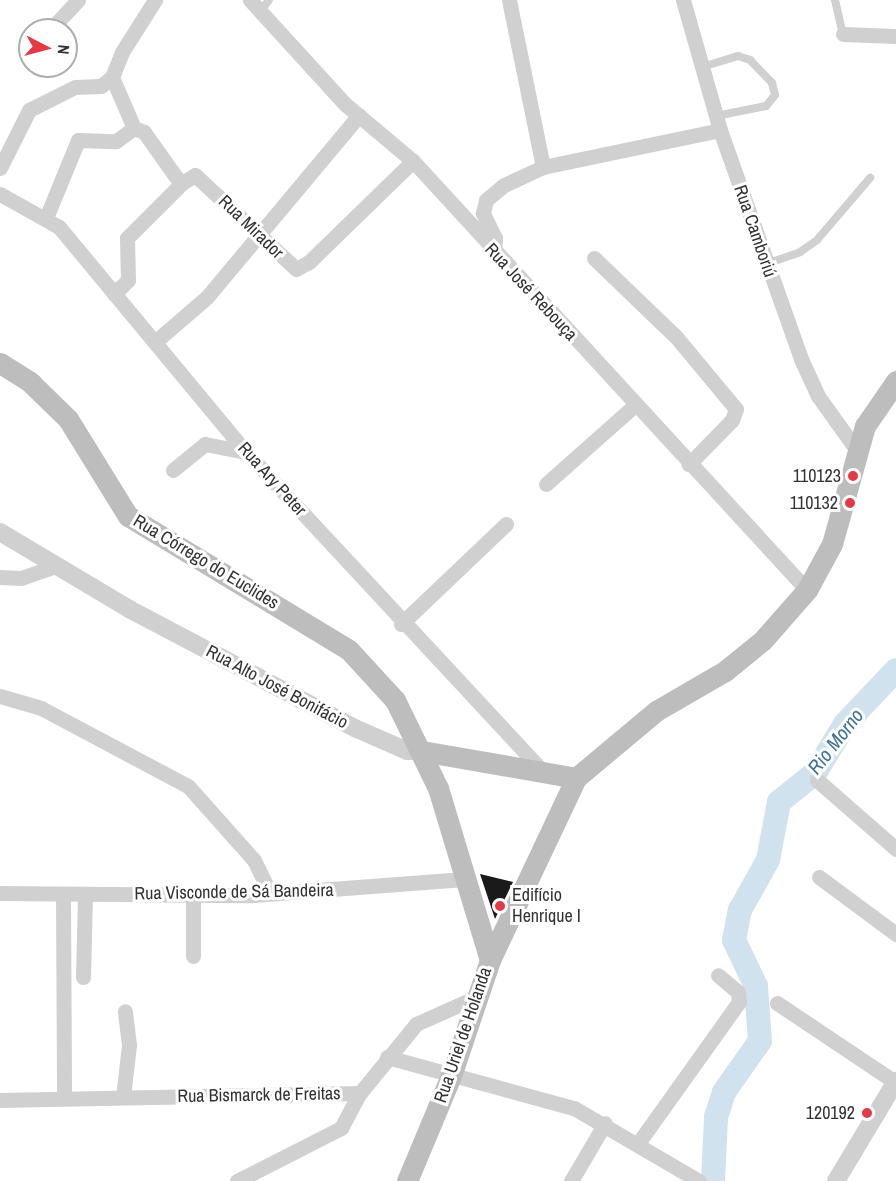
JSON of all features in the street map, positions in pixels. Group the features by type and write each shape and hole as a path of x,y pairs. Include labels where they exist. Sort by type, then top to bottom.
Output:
{"main road":[{"name":"Rua Córrego do Euclides","path":"0,363 30,382 68,419 128,516 349,650 395,700 422,751"},
{"path":"489,960 576,778 656,711 725,671 763,640 807,590 832,544 856,449 865,426 896,381"},
{"name":"Rua Alto José Bonifácio","path":"422,751 576,778"},
{"name":"Rua Uriel de Holanda","path":"407,1181 451,1076 489,960 467,879 422,751"}],"street":[{"path":"61,18 78,0"},
{"path":"0,168 25,115 75,87 101,86 112,77 122,52 154,0"},
{"path":"509,0 543,167"},
{"name":"Rua Camboriú","path":"683,0 718,123 766,264 818,396 856,449"},
{"name":"Rua José Rebouça","path":"260,3 359,115 413,161 494,253 807,590"},
{"path":"843,34 896,36"},
{"path":"112,77 134,128 144,132 182,183 127,238 128,280 114,294"},
{"path":"156,341 207,297 359,115"},
{"path":"494,253 495,238 483,213 486,200 504,184 543,167 718,123"},
{"path":"46,218 78,140 116,141 134,128"},
{"name":"Rua Mirador","path":"182,183 195,175 254,225 259,237 294,268 301,268 413,161"},
{"name":"Rua Ary Peter","path":"0,194 46,218 156,341 246,452 401,624 485,706 542,771"},
{"path":"594,258 677,338 736,409 732,420 689,464"},
{"path":"546,484 635,405"},
{"path":"173,470 205,444 246,452"},
{"path":"401,624 506,524"},
{"name":"Rua Alto José Bonifácio","path":"0,532 56,566 367,734 407,751 422,751"},
{"path":"0,577 21,578 56,566"},
{"path":"0,696 41,708 188,786 254,860 270,893"},
{"path":"817,780 896,849"},
{"path":"819,877 896,934"},
{"name":"Rua Visconde de Sá Bandeira","path":"0,893 193,895 270,893 467,879"},
{"path":"63,894 64,1096"},
{"path":"83,977 85,894"},
{"path":"193,895 193,956"},
{"path":"639,1142 739,1002 738,992 718,975"},
{"name":"Rua Bismarck de Freitas","path":"0,1100 64,1096 360,1093 416,1024 479,996"},
{"path":"777,1003 896,1081 836,1181"},
{"path":"123,1097 129,1046 125,1011"},
{"path":"387,1057 451,1076 547,1097 605,1123 699,1181"},
{"path":"237,1181 280,1155 333,1134 350,1114 360,1093"},
{"path":"571,1181 605,1123"}],"lane":[{"path":"835,0 843,34"},
{"path":"702,67 738,56 750,60 772,83 775,95 766,106 718,123"},
{"path":"766,264 800,252 817,240 870,178"}],"building":[{"name":"Edifício Henrique I","path":"480,874 513,882 495,919"}],"waterway":[{"name":"Rio Morno","path":"713,1181 716,1117 724,1092 760,1041 756,986 734,940 740,910 768,860 779,802 815,773 845,724 896,670"}],"place":[{"name":"110123","path":"853,476"},
{"name":"110132","path":"850,503"},
{"name":"Edifício Henrique I","path":"500,906"},
{"name":"120192","path":"867,1113"}]}
